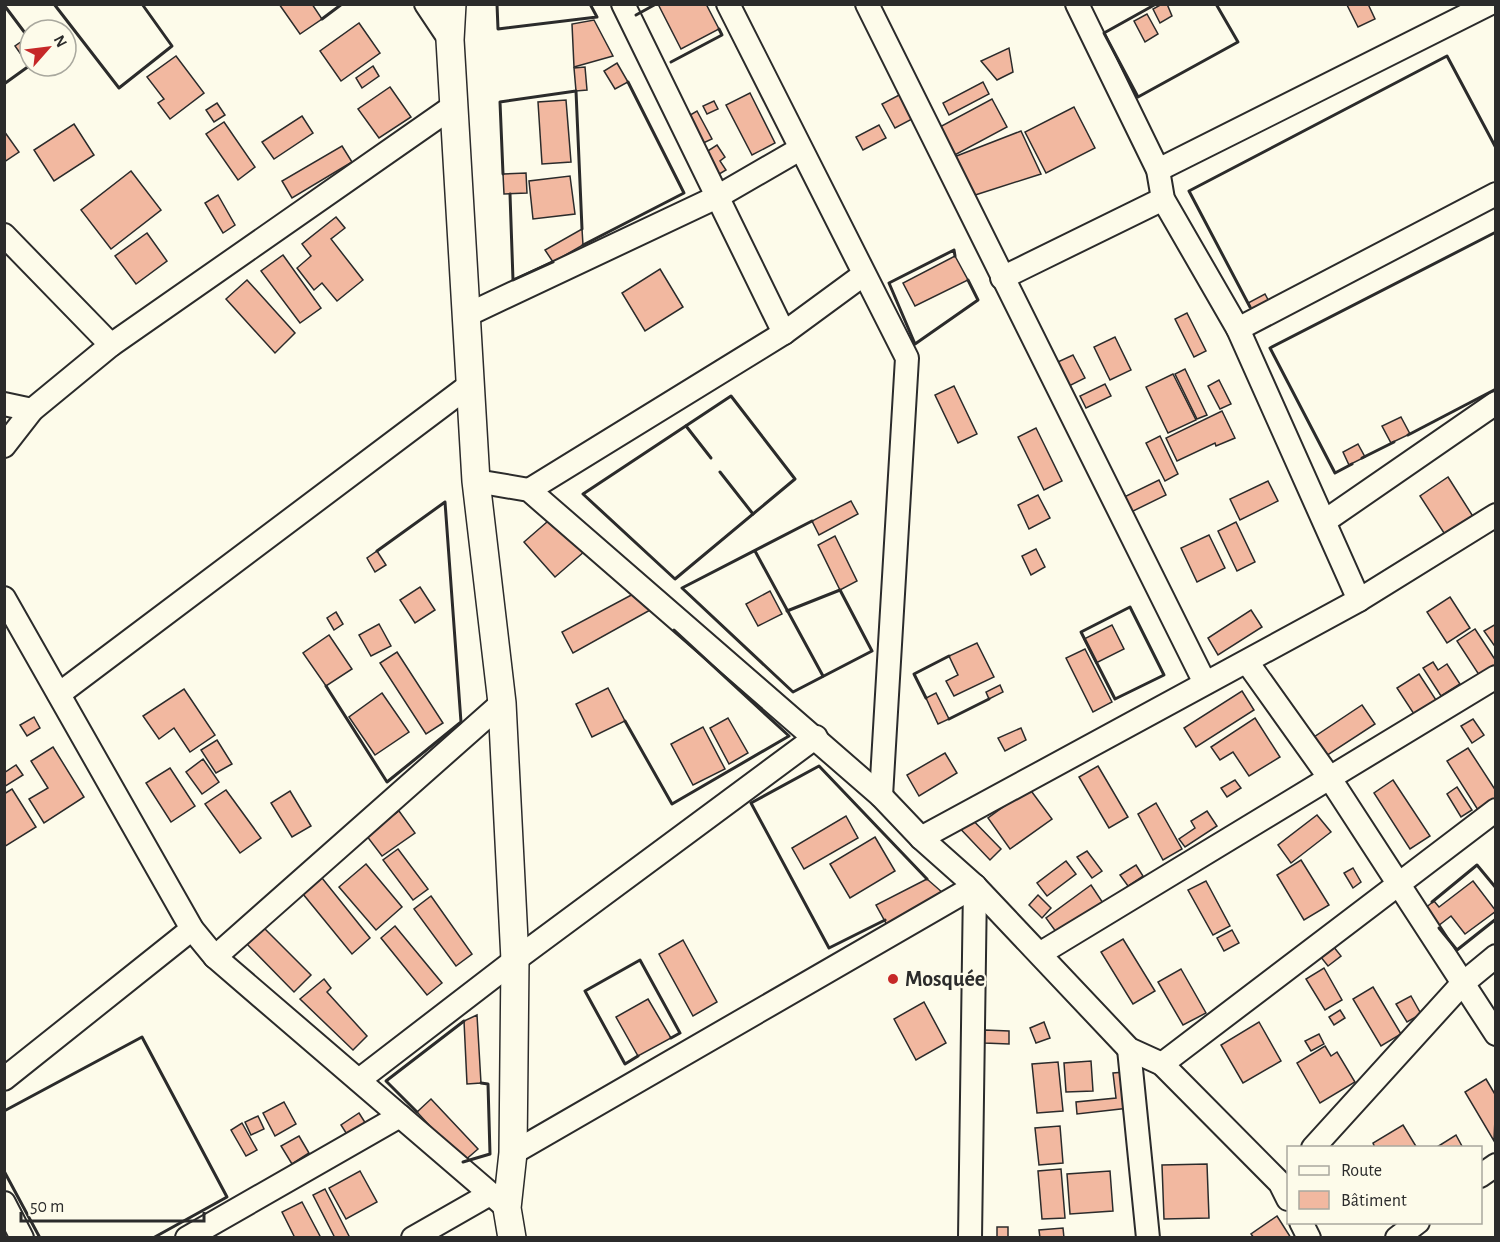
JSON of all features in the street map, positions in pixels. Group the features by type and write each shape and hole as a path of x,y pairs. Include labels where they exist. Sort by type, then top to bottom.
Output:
{"street":[{"path":"426,4 450,40"},
{"path":"412,1238 498,1201 513,1153 515,960 501,703 476,481 450,40 452,4"},
{"path":"623,4 784,333"},
{"path":"728,4 863,275 907,358 881,796"},
{"path":"867,4 1205,683"},
{"path":"1077,4 1158,170 1163,199 1238,329 1359,600"},
{"path":"1158,170 1489,4"},
{"path":"4,446 32,410 111,345 455,105"},
{"path":"467,315 717,197 800,149"},
{"path":"1238,329 1496,194"},
{"path":"1002,278 1163,199"},
{"path":"4,235 111,345"},
{"path":"529,490 784,333 863,275"},
{"path":"59,694 471,384"},
{"path":"1325,521 1496,403"},
{"path":"4,404 32,410"},
{"path":"476,481 529,490 816,736 881,796 921,838 975,886 1130,1048 1162,1064 1286,1186"},
{"path":"921,838 1359,600 1496,515"},
{"path":"4,598 192,929 215,957 498,1201 512,1238"},
{"path":"1247,662 1329,777 1496,1034"},
{"path":"1041,954 1496,677"},
{"path":"215,957 501,703"},
{"path":"360,1080 515,960 816,736"},
{"path":"1162,1064 1496,810"},
{"path":"513,1153 975,886"},
{"path":"970,1238 975,886"},
{"path":"4,1078 192,929"},
{"path":"1315,1146 1462,984 1496,956"},
{"path":"1130,1048 1148,1238"},
{"path":"187,1238 400,1116"},
{"path":"1482,1175 1496,1165"},
{"path":"4,1203 22,1238"},
{"path":"1302,1224 1309,1238"},
{"path":"1397,1238 1415,1224"}],"building":[{"path":"279,4 312,4 322,19 300,34"},
{"path":"658,4 706,4 719,29 681,49"},
{"path":"1167,4 1172,16 1160,23 1153,9"},
{"path":"1368,4 1375,19 1358,27 1347,5"},
{"path":"1147,14 1158,34 1145,42 1134,21"},
{"path":"594,20 613,56 574,67 572,24"},
{"path":"359,23 380,53 341,81 320,51"},
{"path":"1009,48 1013,72 997,80 981,61"},
{"path":"176,56 204,93 170,119 158,103 164,99 147,77"},
{"path":"617,63 628,82 615,89 604,71"},
{"path":"373,66 379,76 362,88 356,78"},
{"path":"585,67 587,90 576,91 574,68"},
{"path":"983,82 989,94 949,115 943,103"},
{"path":"390,87 411,117 379,138 358,109"},
{"path":"750,93 775,143 752,155 726,105"},
{"path":"901,94 914,118 895,128 882,104"},
{"path":"992,99 1007,127 951,157 936,129"},
{"path":"566,100 571,162 542,164 538,102"},
{"path":"714,101 718,109 707,114 703,106"},
{"path":"217,103 225,115 214,122 206,110"},
{"path":"1074,107 1095,148 1046,173 1025,132"},
{"path":"697,111 712,139 699,145 685,118"},
{"path":"302,116 313,133 274,159 262,142"},
{"path":"224,122 255,167 238,180 206,134"},
{"path":"74,124 94,155 54,181 34,150"},
{"path":"879,125 886,138 863,150 856,137"},
{"path":"4,131 19,152 4,162"},
{"path":"1021,131 1041,174 972,196 954,157"},
{"path":"717,145 725,157 720,161 726,170 716,176 703,154"},
{"path":"342,146 352,162 292,198 282,181"},
{"path":"131,171 161,210 111,249 81,210"},
{"path":"526,173 527,193 504,194 503,174"},
{"path":"570,176 575,214 533,219 529,181"},
{"path":"218,195 235,225 223,233 205,203"},
{"path":"336,217 345,228 331,239 363,280 337,301 322,283 314,290 297,268 311,256 302,244"},
{"path":"582,229 583,245 553,262 545,250"},
{"path":"147,233 167,261 136,284 115,256"},
{"path":"283,255 321,308 300,323 261,271"},
{"path":"955,256 968,280 915,306 903,283"},
{"path":"660,269 683,307 645,331 622,293"},
{"path":"247,280 295,333 275,353 226,299"},
{"path":"1265,294 1272,307 1255,316 1248,303"},
{"path":"1187,313 1206,351 1194,357 1175,319"},
{"path":"1115,337 1131,370 1110,380 1094,347"},
{"path":"1073,355 1085,378 1061,390 1049,366"},
{"path":"1185,369 1207,415 1197,419 1175,374"},
{"path":"1173,374 1196,420 1168,433 1146,387"},
{"path":"1219,380 1231,404 1220,409 1208,386"},
{"path":"1105,384 1111,396 1086,408 1080,396"},
{"path":"954,386 977,434 958,443 935,395"},
{"path":"1222,411 1235,438 1216,446 1215,443 1177,461 1166,438"},
{"path":"1401,417 1410,434 1391,443 1382,426"},
{"path":"1036,428 1062,481 1044,490 1018,437"},
{"path":"1160,436 1178,474 1165,481 1146,443"},
{"path":"1358,444 1365,457 1349,465 1343,452"},
{"path":"1448,477 1474,518 1446,536 1420,496"},
{"path":"1159,480 1166,495 1127,514 1120,499"},
{"path":"1268,481 1278,501 1240,520 1230,499"},
{"path":"1038,495 1050,518 1029,529 1018,505"},
{"path":"851,501 858,514 819,535 812,521"},
{"path":"555,515 585,551 555,577 524,542"},
{"path":"1236,522 1255,562 1237,571 1218,531"},
{"path":"1209,535 1225,568 1197,582 1181,548"},
{"path":"835,536 857,581 840,590 818,545"},
{"path":"1036,549 1045,567 1031,575 1022,556"},
{"path":"377,551 386,565 375,572 367,558"},
{"path":"420,587 435,610 415,623 400,600"},
{"path":"770,591 782,614 758,626 746,604"},
{"path":"637,592 652,609 573,653 562,632"},
{"path":"1450,597 1470,628 1447,643 1427,612"},
{"path":"1251,610 1262,627 1218,655 1208,638"},
{"path":"336,612 343,624 334,630 327,618"},
{"path":"379,624 391,646 371,656 359,635"},
{"path":"1496,624 1496,648 1484,631"},
{"path":"1112,625 1124,649 1096,663 1084,639"},
{"path":"1475,629 1496,661 1496,676 1485,684 1457,641"},
{"path":"329,635 352,669 326,686 303,653"},
{"path":"977,643 994,677 954,696 946,681 958,675 949,656"},
{"path":"1085,649 1112,702 1093,712 1066,658"},
{"path":"397,652 443,723 426,734 380,663"},
{"path":"1433,662 1438,670 1447,664 1460,684 1441,696 1423,668"},
{"path":"1419,674 1436,700 1414,714 1397,688"},
{"path":"1000,685 1003,692 989,699 986,692"},
{"path":"608,688 625,721 592,737 576,704"},
{"path":"184,689 215,735 190,752 174,728 159,739 143,716"},
{"path":"1242,691 1254,710 1196,747 1184,728"},
{"path":"382,693 409,732 375,755 349,717"},
{"path":"936,693 949,719 938,724 926,698"},
{"path":"1362,705 1375,724 1326,756 1314,737"},
{"path":"34,717 40,728 27,736 20,725"},
{"path":"728,718 748,753 729,764 710,728"},
{"path":"1255,718 1280,757 1249,776 1233,752 1220,760 1211,747"},
{"path":"1473,719 1484,735 1472,743 1461,726"},
{"path":"703,727 725,769 693,785 671,744"},
{"path":"1021,728 1026,740 1005,751 998,738"},
{"path":"217,740 232,764 216,773 201,750"},
{"path":"53,747 84,797 44,823 29,799 48,788 31,761"},
{"path":"1468,748 1496,791 1496,799 1478,810 1447,761"},
{"path":"945,753 957,773 919,796 907,775"},
{"path":"203,759 219,782 202,794 186,772"},
{"path":"16,765 23,775 4,787 4,773"},
{"path":"1098,766 1128,817 1109,828 1079,777"},
{"path":"170,768 195,806 171,822 146,783"},
{"path":"1235,780 1241,788 1227,797 1221,788"},
{"path":"1393,780 1430,836 1410,849 1374,793"},
{"path":"1457,787 1472,810 1461,817 1447,794"},
{"path":"1029,788 1052,819 1010,849 988,818"},
{"path":"12,789 36,827 4,847 4,794"},
{"path":"226,790 261,838 240,853 205,804"},
{"path":"290,791 311,826 292,837 271,803"},
{"path":"1156,803 1182,849 1163,860 1138,814"},
{"path":"961,808 1001,849 990,860 951,819"},
{"path":"399,811 415,833 382,856 366,835"},
{"path":"1207,811 1217,826 1185,847 1179,839 1195,828 1191,821"},
{"path":"1317,815 1331,832 1291,863 1278,845"},
{"path":"846,816 858,838 804,869 792,848"},
{"path":"875,837 895,871 850,898 830,864"},
{"path":"398,849 428,889 413,900 383,860"},
{"path":"1087,851 1102,871 1092,878 1077,857"},
{"path":"1301,860 1329,905 1304,920 1277,875"},
{"path":"1066,861 1076,874 1047,896 1037,883"},
{"path":"366,864 402,907 376,930 339,887"},
{"path":"1136,865 1143,876 1128,886 1120,875"},
{"path":"1353,868 1361,882 1353,888 1344,873"},
{"path":"322,878 370,938 352,954 303,894"},
{"path":"927,879 943,893 887,925 876,905"},
{"path":"1206,881 1230,926 1213,935 1188,890"},
{"path":"1473,881 1496,911 1465,934 1451,916 1438,926 1424,909 1434,901 1439,907"},
{"path":"1091,885 1103,903 1059,936 1046,918"},
{"path":"1038,895 1051,908 1042,918 1029,905"},
{"path":"431,896 472,954 456,966 414,909"},
{"path":"395,926 442,983 427,995 381,938"},
{"path":"263,927 311,975 294,992 246,943"},
{"path":"1232,930 1239,943 1224,951 1217,938"},
{"path":"1123,939 1155,991 1133,1004 1101,952"},
{"path":"683,940 717,1002 693,1016 659,954"},
{"path":"1333,946 1341,956 1328,966 1320,956"},
{"path":"1324,968 1342,1000 1325,1010 1306,979"},
{"path":"1181,969 1206,1013 1183,1025 1158,982"},
{"path":"324,979 331,988 327,992 367,1036 353,1050 300,999"},
{"path":"1373,987 1401,1034 1381,1046 1353,999"},
{"path":"1411,996 1421,1014 1407,1022 1396,1004"},
{"path":"648,999 671,1038 638,1056 616,1017"},
{"path":"924,1002 946,1043 916,1060 894,1019"},
{"path":"1340,1010 1345,1018 1334,1025 1329,1017"},
{"path":"477,1015 481,1083 467,1084 464,1021"},
{"path":"1044,1022 1050,1038 1036,1043 1030,1028"},
{"path":"1259,1022 1281,1061 1243,1083 1221,1045"},
{"path":"985,1030 1009,1031 1009,1044 984,1043"},
{"path":"1319,1034 1324,1044 1311,1051 1305,1041"},
{"path":"1325,1046 1331,1056 1337,1052 1355,1082 1320,1103 1297,1063"},
{"path":"1091,1061 1093,1091 1066,1092 1064,1063"},
{"path":"1058,1062 1063,1111 1037,1113 1032,1064"},
{"path":"1125,1072 1129,1108 1077,1114 1076,1102 1116,1098 1113,1073"},
{"path":"1486,1079 1496,1096 1494,1141 1465,1092"},
{"path":"431,1099 478,1149 463,1162 417,1112"},
{"path":"284,1102 296,1124 275,1136 263,1113"},
{"path":"359,1113 366,1124 348,1136 341,1125"},
{"path":"258,1116 264,1129 251,1135 245,1122"},
{"path":"242,1123 257,1150 246,1156 231,1130"},
{"path":"1403,1125 1416,1146 1374,1146 1373,1143"},
{"path":"1060,1126 1063,1163 1039,1165 1035,1128"},
{"path":"1456,1135 1462,1146 1439,1146"},
{"path":"299,1136 309,1153 292,1164 281,1146"},
{"path":"1207,1164 1209,1218 1164,1219 1162,1165"},
{"path":"1061,1169 1065,1218 1042,1219 1038,1171"},
{"path":"360,1171 377,1202 346,1219 329,1188"},
{"path":"1110,1171 1113,1211 1070,1214 1067,1174"},
{"path":"325,1189 350,1238 335,1238 313,1195"},
{"path":"302,1202 321,1238 295,1238 282,1212"},
{"path":"1277,1216 1291,1238 1254,1238 1251,1234"},
{"path":"997,1227 1008,1227 1008,1238 997,1238"},
{"path":"1063,1228 1064,1238 1040,1238 1039,1230"}],"wall":[{"path":"54,4 119,88 172,46 142,4"},
{"path":"322,19 342,4"},
{"path":"497,4 498,29 597,17 590,4"},
{"path":"636,15 656,4"},
{"path":"1156,4 1104,33 1138,97 1238,42 1216,4"},
{"path":"4,5 18,24"},
{"path":"671,62 722,35 719,29"},
{"path":"1250,307 1189,191 1447,56 1496,148"},
{"path":"4,84 18,74"},
{"path":"583,245 684,193 628,82"},
{"path":"503,174 500,102 576,91 582,229"},
{"path":"510,194 513,280 553,262"},
{"path":"1352,464 1335,473 1270,348 1496,232"},
{"path":"955,256 954,250 889,283 915,344 978,300 968,280"},
{"path":"1408,435 1496,389"},
{"path":"731,396 795,479 675,579 583,494 731,396"},
{"path":"686,426 711,458"},
{"path":"1362,458 1394,442"},
{"path":"720,472 753,514"},
{"path":"326,686 387,782 461,722 445,502 377,551"},
{"path":"787,611 840,590 872,651 793,692 682,588 812,521"},
{"path":"755,551 823,676"},
{"path":"1130,607 1164,675 1115,699 1081,632 1130,607"},
{"path":"625,721 672,804 789,736 674,630"},
{"path":"926,698 914,674 949,656"},
{"path":"949,719 989,699"},
{"path":"885,920 829,948 751,803 819,766 927,879"},
{"path":"1432,902 1477,865 1496,888"},
{"path":"1439,928 1457,950 1496,919"},
{"path":"638,1056 625,1064 585,991 640,960 680,1033 671,1038"},
{"path":"417,1112 386,1081 464,1021"},
{"path":"6,1110 142,1037 227,1197 153,1238"},
{"path":"463,1162 490,1154 488,1084 481,1083"},
{"path":"4,1171 40,1238"}],"place":[{"name":"Mosquée","path":"893,979"}]}
